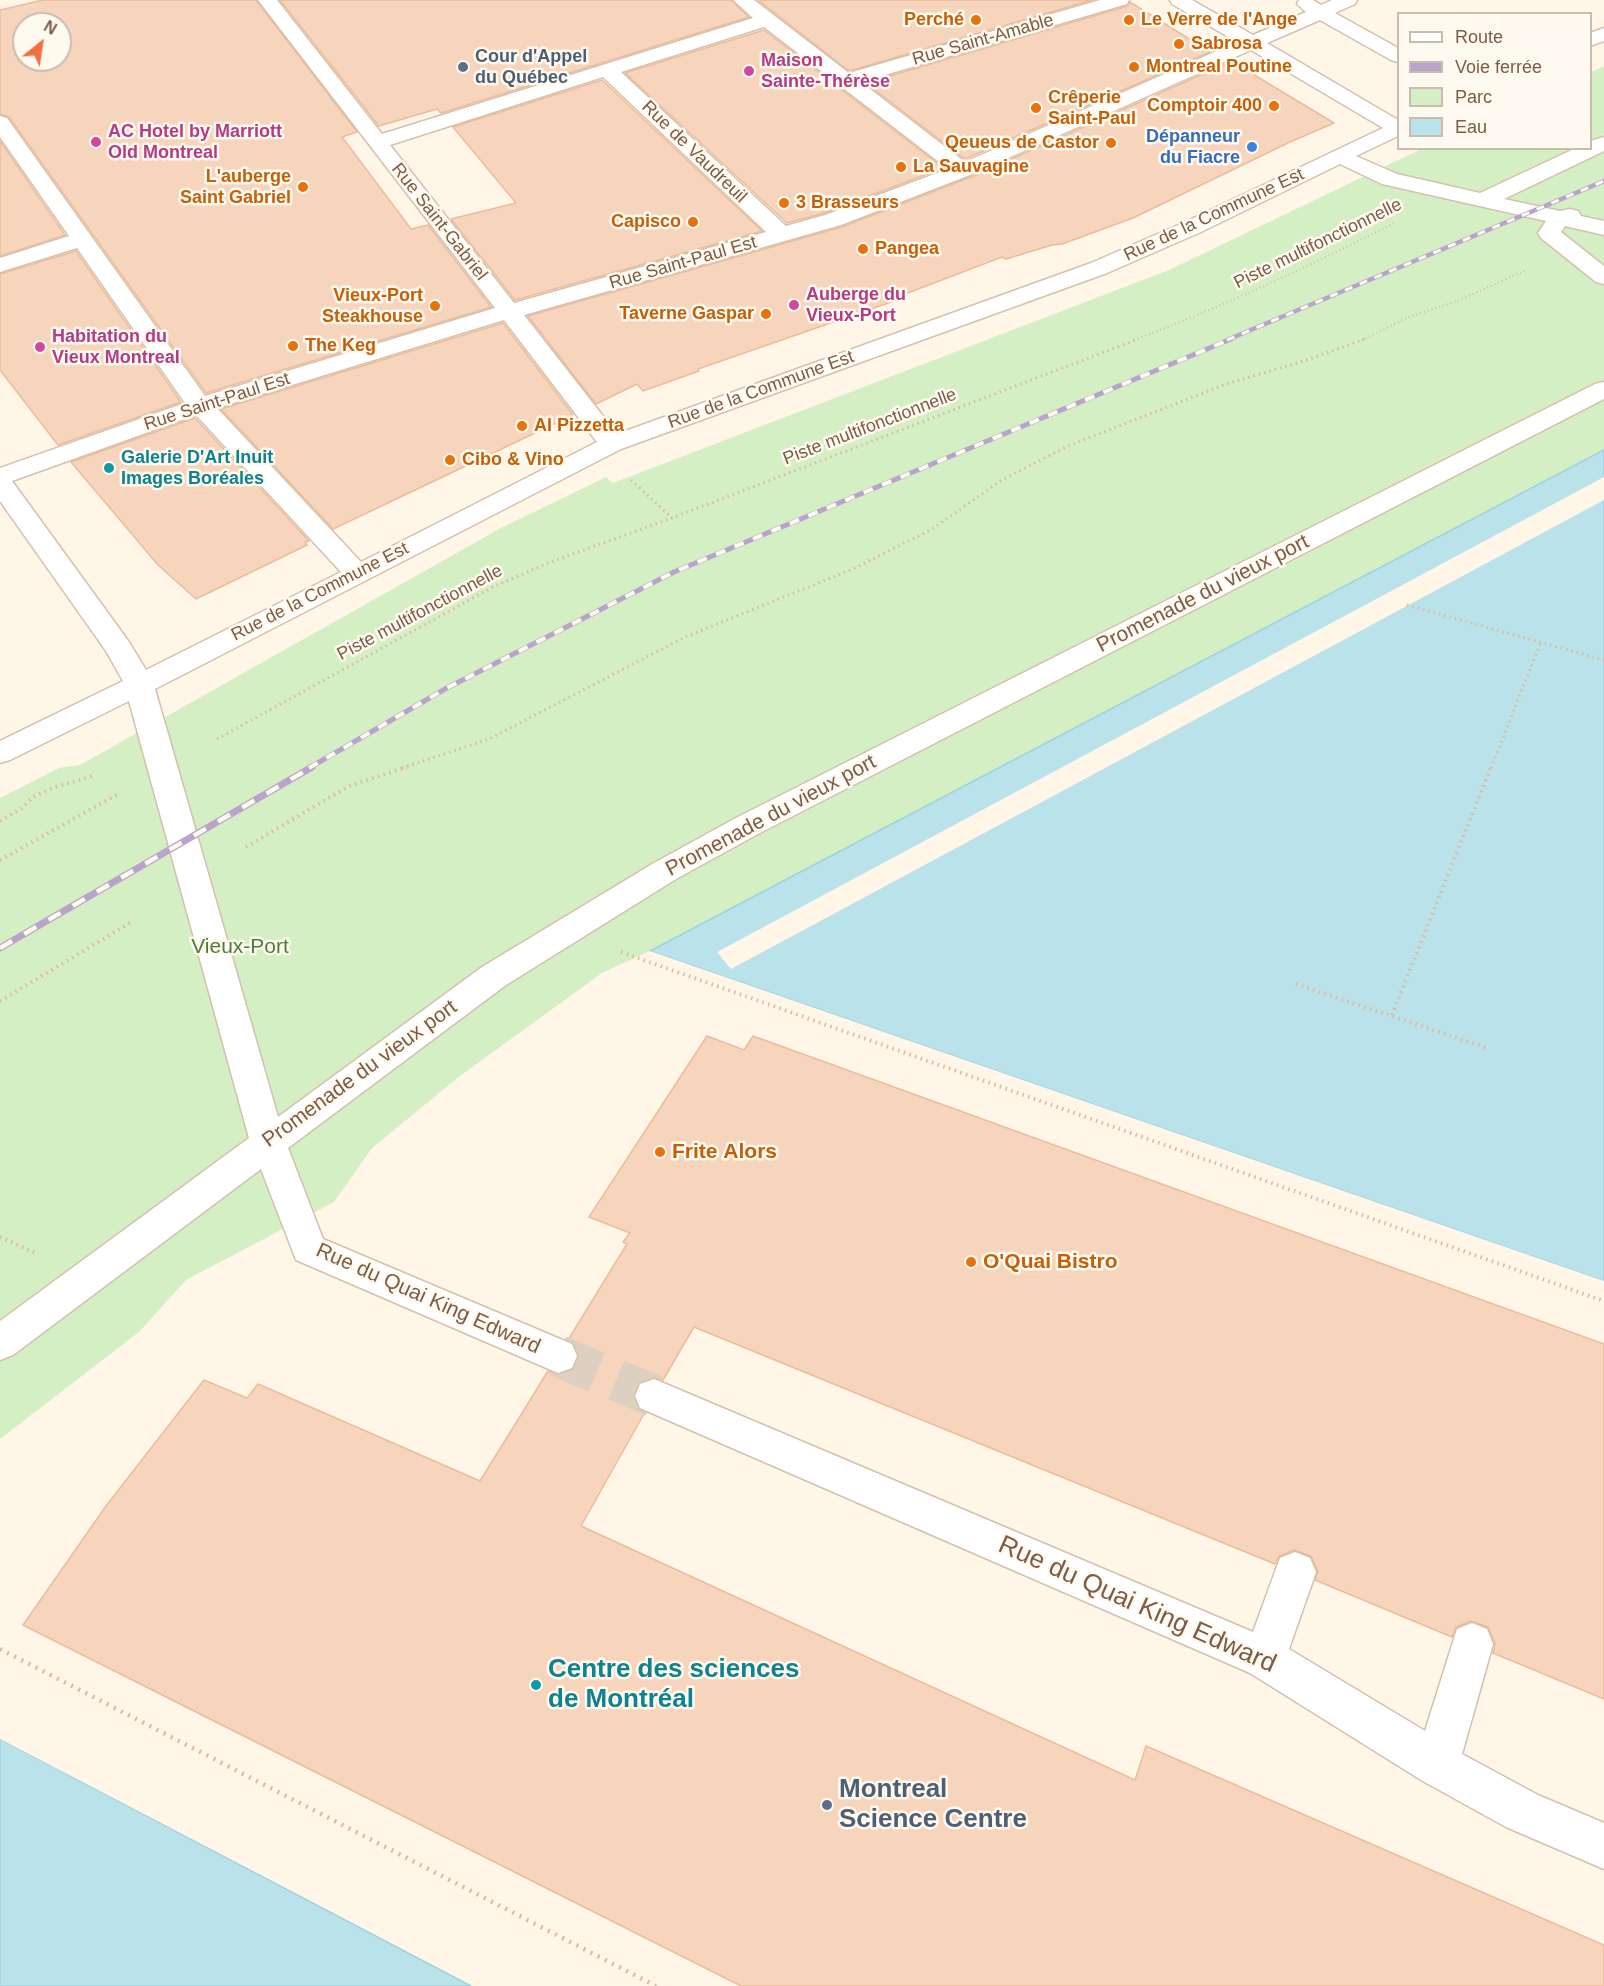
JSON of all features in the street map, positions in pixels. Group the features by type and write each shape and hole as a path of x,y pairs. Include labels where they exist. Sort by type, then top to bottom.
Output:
{"street":[{"name":"Rue Saint-Gabriel","path":"267,0 612,444"},
{"path":"742,0 963,171"},
{"name":"Rue Saint-Amable","path":"846,80 1120,0"},
{"path":"1179,0 1397,127"},
{"path":"1298,0 1397,55"},
{"name":"Rue Saint-Paul Est","path":"0,477 201,406 509,312 833,220 963,171 1348,0"},
{"path":"377,142 766,20"},
{"name":"Rue de Vaudreuil","path":"607,70 782,235"},
{"path":"0,122 201,406 358,574"},
{"name":"Rue de la Commune Est","path":"0,753 612,444 1098,268 1193,227 1397,128"},
{"path":"1481,201 1589,150"},
{"path":"1339,156 1390,179 1604,228"},
{"path":"1604,211 1559,218 1549,233 1604,277"},
{"path":"0,264 82,239"},
{"name":"Promenade du vieux port","path":"0,1343 494,976 665,871 777,811 1604,389"},
{"name":"Rue du Quai King Edward","path":"0,483 111,636 139,684 268,1142 309,1249 558,1356"},
{"name":"Rue du Quai King Edward","path":"654,1396 1265,1658 1437,1764 1522,1811 1604,1846"},
{"path":"1265,1658 1295,1572"},
{"path":"1437,1764 1472,1644"}],"path":[{"name":"Piste multifonctionnelle","path":"217,739 493,587 548,563 672,518 1202,314 1298,272 1450,193"},
{"path":"246,847 349,786 489,739 685,637 853,569 932,529 1002,480 1068,446 1229,383 1304,361 1360,341 1409,318 1460,300 1570,249"},
{"path":"630,480 672,518"},
{"path":"1407,605 1604,660"},
{"path":"1392,1015 1541,642"},
{"path":"0,821 21,809 33,797 55,787 93,776"},
{"path":"0,860 99,805"},
{"path":"0,1001 130,923"},
{"path":"610,948 1604,1301"},
{"path":"1296,984 1487,1048"},
{"path":"0,1237 38,1254"},
{"path":"0,1649 656,1986"}],"green space":[{"name":"Vieux-Port","path":"1604,66 1604,450 650,951 602,973 460,1076 372,1148 334,1202 186,1280 139,1332 0,1439 0,798 59,768 80,765 501,528 606,477 613,483 1169,270 1419,150 1592,150 1592,72"}],"water":[{"path":"1604,450 1604,1281 650,951"},
{"path":"0,1739 471,1986 0,1986"}],"pier":[{"path":"1604,477 1604,500 731,969 717,952"},
{"path":"650,951 1604,1281 1604,1284 649,954"},
{"path":"0,1736 473,1983 474,1986 0,1739"}],"building":[{"path":"43,0 256,0 357,132 342,137 411,229 428,225 491,307 206,393 9,117 0,114 0,10"},
{"name":"Cour d'Appel du Québec","path":"280,0 731,0 749,17 441,113 437,109 379,126"},
{"path":"758,0 1092,0 849,71"},
{"path":"1130,2 1210,52 965,159 866,83 1128,6"},
{"path":"764,30 943,168 824,213 787,223 625,73"},
{"path":"1228,63 1237,69 1241,67 1334,123 1133,218 1062,244 1006,259 1002,257 892,299 894,301 698,369 699,371 643,391 637,384 596,404 528,316 842,227 971,177"},
{"path":"602,80 762,231 515,300 451,219 516,203 453,127"},
{"path":"0,141 65,235 0,256"},
{"path":"76,251 181,402 58,445 0,370 0,274"},
{"path":"503,323 573,415 333,529 221,409"},
{"path":"195,418 309,541 305,542 307,545 196,599 158,565 71,462"},
{"path":"707,1036 744,1050 753,1036 1604,1344 1604,1699 1493,1653 1495,1643 1488,1627 1471,1621 1456,1627 1452,1637 1315,1580 1318,1571 1311,1556 1294,1550 1279,1556 1275,1564 694,1327 663,1380 653,1377 638,1383 633,1397 638,1409 645,1412 581,1526 1135,1780 1146,1746 1604,1945 1604,1986 741,1986 23,1625 106,1506 204,1380 247,1398 258,1384 480,1481 548,1371 559,1375 574,1369 579,1355 574,1343 568,1340 627,1244 623,1242 630,1233 589,1217"}],"tunnel":[{"path":"558,1356 654,1396"}],"railway":[{"path":"1227,340 1604,181"},
{"path":"309,768 445,689 674,572 1231,339"},
{"path":"0,948 312,767"}],"place":[{"name":"Perché","path":"976,20"},
{"name":"Le Verre de l'Ange","path":"1129,20"},
{"name":"Sabrosa","path":"1179,44"},
{"name":"Cour d'Appel du Québec","path":"463,67"},
{"name":"Montreal Poutine","path":"1134,67"},
{"name":"Maison Sainte-Thérèse","path":"749,71"},
{"name":"Comptoir 400","path":"1274,106"},
{"name":"Crêperie Saint-Paul","path":"1036,108"},
{"name":"AC Hotel by Marriott Old Montreal","path":"96,142"},
{"name":"Qeueus de Castor","path":"1111,143"},
{"name":"Dépanneur du Fiacre","path":"1252,147"},
{"name":"La Sauvagine","path":"901,167"},
{"name":"L'auberge Saint Gabriel","path":"303,187"},
{"name":"3 Brasseurs","path":"784,203"},
{"name":"Capisco","path":"693,222"},
{"name":"Pangea","path":"863,249"},
{"name":"Auberge du Vieux-Port","path":"794,305"},
{"name":"Vieux-Port Steakhouse","path":"435,306"},
{"name":"Taverne Gaspar","path":"766,314"},
{"name":"The Keg","path":"293,346"},
{"name":"Habitation du Vieux Montreal","path":"40,347"},
{"name":"Al Pizzetta","path":"522,426"},
{"name":"Cibo & Vino","path":"450,460"},
{"name":"Galerie D'Art Inuit Images Boréales","path":"109,468"},
{"name":"Frite Alors","path":"660,1152"},
{"name":"O'Quai Bistro","path":"971,1262"},
{"name":"Centre des sciences de Montréal","path":"536,1685"},
{"name":"Montreal Science Centre","path":"827,1805"}]}
